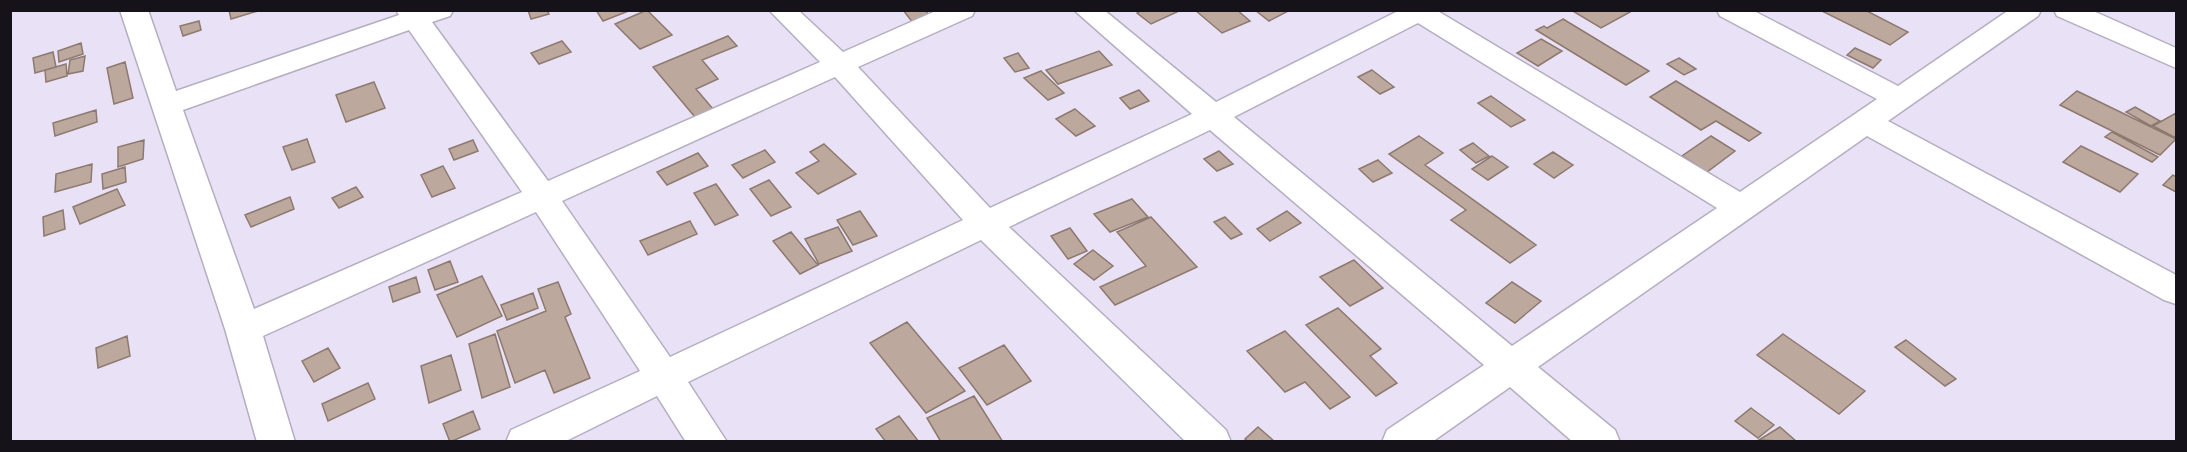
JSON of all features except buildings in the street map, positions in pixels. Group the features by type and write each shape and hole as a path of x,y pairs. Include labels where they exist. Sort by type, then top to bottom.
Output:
{"street":[{"path":"134,10 243,329 276,441"},
{"path":"782,10 838,65 985,224 1212,441"},
{"path":"243,329 962,10"},
{"path":"1087,10 1601,441"},
{"path":"1730,10 1900,99"},
{"path":"1401,441 2028,10"},
{"path":"2067,10 2176,59"},
{"path":"525,441 1213,116 1419,11 1741,208"},
{"path":"166,105 421,13 708,441"},
{"path":"1866,122 2176,291"}]}
